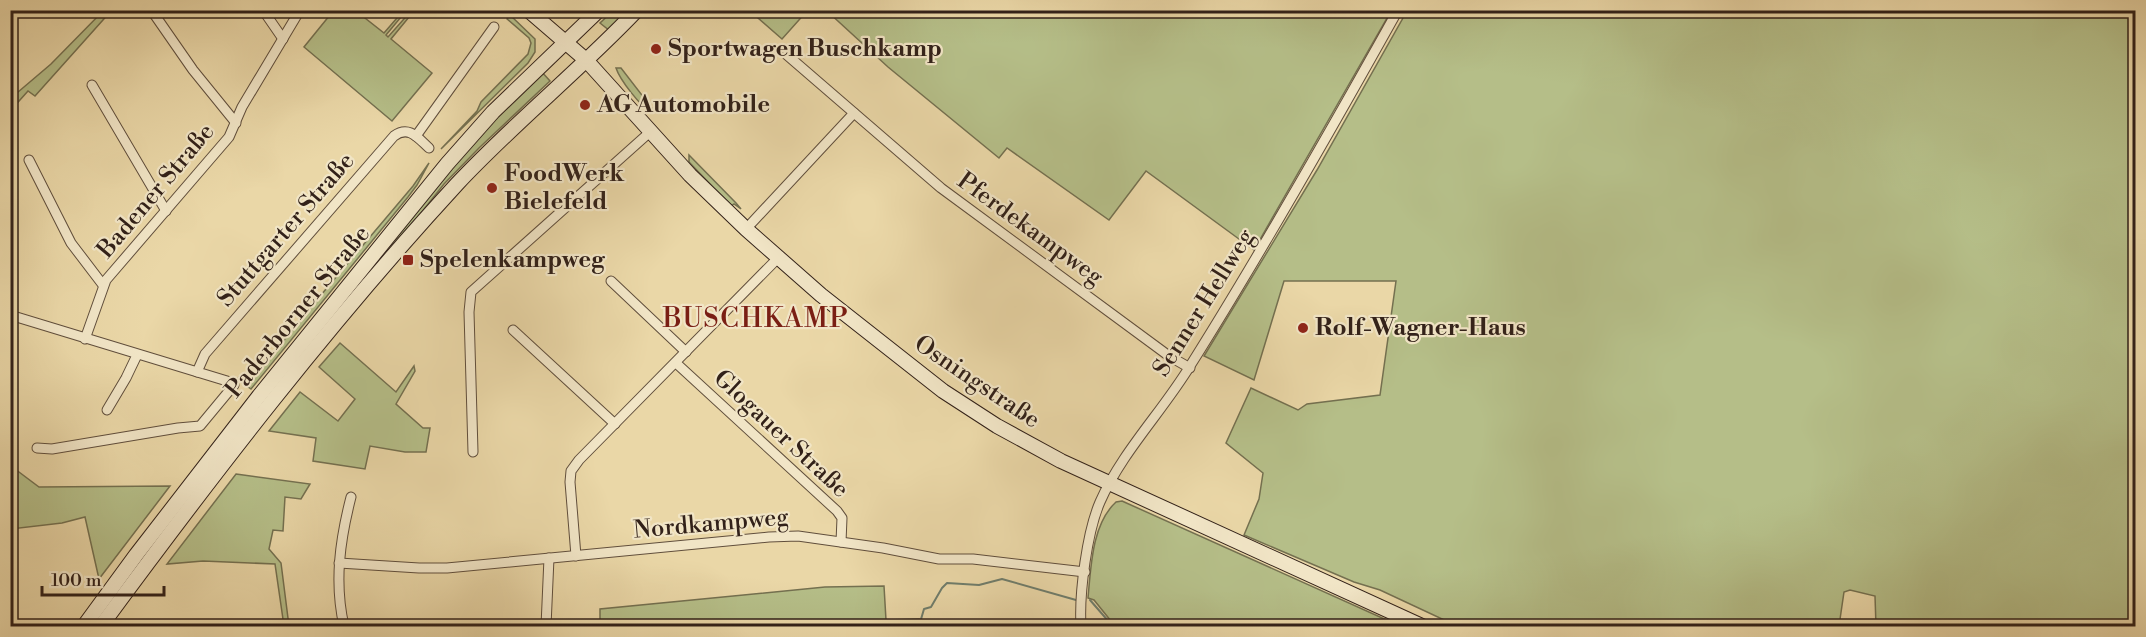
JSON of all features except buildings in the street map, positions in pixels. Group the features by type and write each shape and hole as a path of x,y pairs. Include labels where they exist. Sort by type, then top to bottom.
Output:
{"main road":[{"name":"Osningstraße","path":"528,10 586,60 650,132 746,229 856,324 943,391 1016,437 1109,484 1422,627"},
{"name":"Paderborner Straße","path":"84,627 258,396 447,164 493,112 599,10"},
{"name":"Paderborner Straße","path":"101,627 224,463 350,306 469,171 637,10"}],"street":[{"path":"262,10 283,39"},
{"name":"Badener Straße","path":"85,339 103,285 229,136 242,107 300,10"},
{"name":"Senner Hellweg","path":"1081,627 1085,572 1093,522 1109,484 1190,368 1296,191 1398,10"},
{"path":"152,11 193,70 236,123"},
{"path":"429,148 416,136 495,27"},
{"name":"Pferdekampweg","path":"787,55 963,205 1169,356 1190,368"},
{"path":"92,85 166,211"},
{"path":"746,229 854,113"},
{"name":"Stuttgarter Straße","path":"196,372 205,354 394,136 406,131 416,136"},
{"path":"472,452 469,312 471,292 650,132"},
{"path":"29,160 71,243 103,285"},
{"path":"576,556 570,482 572,471 579,460 778,258"},
{"path":"611,281 686,352"},
{"path":"10,315 234,385 200,426 52,449 37,448"},
{"path":"513,330 615,424"},
{"path":"107,410 137,355"},
{"name":"Glogauer Straße","path":"676,363 837,511 842,518 841,542"},
{"path":"344,627 338,588 339,563 351,497"},
{"name":"Nordkampweg","path":"339,563 438,568 786,536 841,542 939,559 973,559 1085,572"},
{"path":"546,627 549,558"}],"green space":[{"path":"104,10 111,11 35,96 28,91 11,110 11,98 51,64"},
{"path":"334,10 356,11 384,33 403,11 406,11 386,35 388,37 411,11 414,11 391,39 432,73 392,121 304,47"},
{"path":"613,11 630,11 610,31 600,23"},
{"path":"750,11 807,11 782,39"},
{"path":"827,11 1391,11 1254,250 1146,171 1109,220 1007,148 999,158 888,67"},
{"path":"1407,11 2135,11 2135,626 1876,626 1875,596 1850,590 1844,592 1839,626 1457,626 1380,590 1354,582 1244,535 1259,499 1263,473 1226,443 1251,388 1298,410 1307,404 1380,395 1396,281 1284,281 1254,380 1204,356 1317,170"},
{"path":"510,15 535,39 535,52 528,63 441,149 477,111 481,102 528,54 531,43 529,38 507,19"},
{"path":"616,68 621,68 655,112 647,110 636,99"},
{"path":"541,71 550,81 444,184 94,626 90,626 234,435 447,173 499,112"},
{"path":"689,155 741,209 734,204 731,206 689,162"},
{"path":"429,163 408,197 251,389 237,379 240,376 252,379 413,186"},
{"path":"340,343 396,392 414,366 415,371 396,404 423,428 430,428 426,452 405,452 370,446 365,469 313,461 316,438 269,431 300,392 338,421 355,399 319,367"},
{"path":"11,466 39,487 170,486 99,579 85,517 62,523 11,529"},
{"path":"236,474 310,484 301,499 285,497 283,531 273,530 269,549 281,563 289,626 284,626 275,564 203,561 167,564"},
{"path":"1122,501 1400,626 1127,626 1111,621 1094,600 1088,598 1090,573 1094,546 1102,522 1116,502"},
{"path":"884,586 886,620 919,619 917,626 600,626 600,609 825,587"}],"waterway":[{"path":"919,626 924,609 931,607 947,583 979,585 1002,579 1076,600"},
{"path":"1090,600 1110,623 1120,626"}],"place":[{"name":"Sportwagen Buschkamp","path":"656,49"},
{"name":"AG Automobile","path":"585,105"},
{"name":"FoodWerk Bielefeld","path":"492,188"},
{"name":"Spelenkampweg","path":"408,260"},
{"name":"Rolf-Wagner-Haus","path":"1303,328"}],"district":[{"name":"BUSCHKAMP","path":"756,319"}]}
